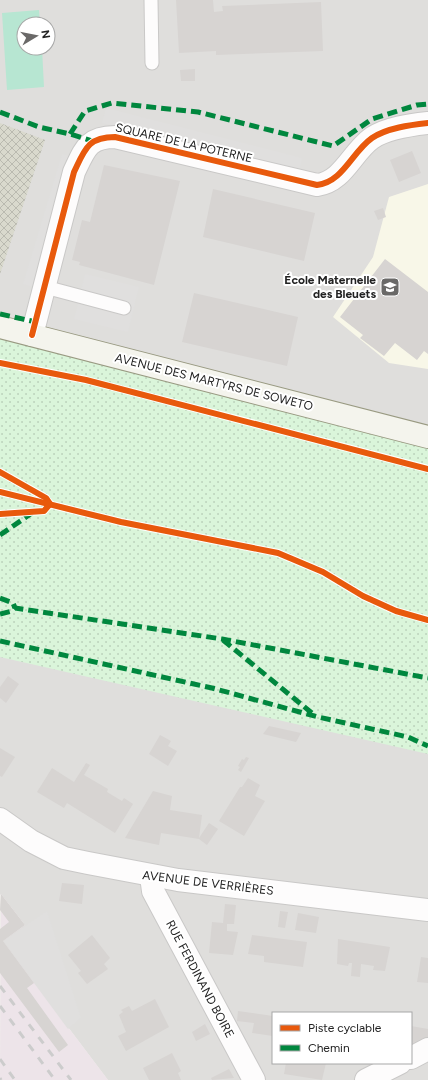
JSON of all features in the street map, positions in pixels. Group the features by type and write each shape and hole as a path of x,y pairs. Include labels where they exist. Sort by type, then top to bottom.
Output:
{"main road":[{"name":"AVENUE DES MARTYRS DE SOWETO","path":"0,327 428,437"}],"street":[{"name":"SQUARE DE LA POTERNE","path":"32,335 74,172 82,155 92,141 102,137 115,138 317,185 333,180 371,138 392,130 428,123"},
{"name":"AVENUE DE VERRIÈRES","path":"0,819 31,841 64,858 151,876 428,910"},
{"name":"RUE FERDINAND BOIRE","path":"151,876 153,891 254,1080"},
{"path":"412,1058 428,1050"},
{"path":"366,1080 398,1064"}],"lane":[{"path":"151,0 152,63"},
{"path":"45,287 124,308"}],"shaded area":[{"path":"0,0 428,0 428,1080 108,1080 3,941 25,925 1,894 0,895"},
{"path":"106,108 302,158 299,172 102,123"},
{"path":"0,123 45,140 0,274"},
{"path":"62,154 76,158 38,288 23,284"},
{"name":"École Maternelle des Bleuets","path":"428,184 428,369 389,363 333,317 373,257 389,197"},
{"path":"85,274 139,287 128,332 74,319"},
{"path":"1,894 25,925 3,941 108,1080 0,1080"},
{"path":"47,911 81,1018 68,1029 3,941"}],"green space":[{"path":"39,10 39,16 16,16 16,56 42,56 44,87 7,90 2,13"},
{"path":"0,338 428,445 428,754 0,657"}],"building":[{"path":"176,0 213,0 214,12 223,11 222,6 321,2 323,51 216,55 216,51 179,53"},
{"path":"195,69 195,81 181,81 180,70"},
{"path":"412,151 421,173 399,182 390,160"},
{"path":"104,165 180,181 154,285 79,265 80,262 72,260 82,220 90,222"},
{"path":"213,189 315,213 304,261 203,237"},
{"path":"383,208 386,217 378,220 374,211"},
{"path":"385,259 428,292 428,354 424,351 417,360 395,343 384,356 360,338 363,335 340,317"},
{"path":"194,293 298,317 287,366 182,342"},
{"path":"8,676 19,684 6,703 0,698 0,687"},
{"path":"269,726 301,733 296,742 263,734"},
{"path":"160,735 171,741 168,746 177,751 168,766 149,754"},
{"path":"0,748 15,757 2,777 0,776"},
{"path":"246,757 249,758 241,772 238,770 240,767 238,766 242,759 244,760"},
{"path":"86,763 90,765 84,775 108,789 107,792 122,801 124,798 133,804 115,833 67,803 64,808 37,792 52,768 74,782"},
{"path":"248,778 260,785 255,796 265,801 244,836 219,821 240,787 242,787"},
{"path":"153,791 172,796 170,810 202,815 199,838 209,823 218,829 207,845 199,839 161,833 159,845 125,838"},
{"path":"62,883 84,885 82,904 59,901"},
{"path":"1,894 25,925 3,941 34,983 27,988 68,1045 59,1052 0,973 0,929 9,922 0,910"},
{"path":"225,904 236,905 234,924 227,924 227,931 238,932 233,955 209,953 212,922 223,923"},
{"path":"280,911 288,912 285,928 278,927"},
{"path":"298,913 319,917 316,933 295,930"},
{"path":"92,935 110,958 104,964 108,969 87,984 78,973 81,971 68,955"},
{"path":"252,935 307,942 303,967 264,962 264,956 248,954"},
{"path":"338,939 390,947 385,971 373,970 374,966 361,964 360,977 351,976 352,963 349,963 348,966 337,964"},
{"path":"421,957 428,958 428,983 417,982"},
{"path":"155,999 169,1027 126,1051 118,1036 126,1032 119,1015 123,1012 121,1010 129,1006 132,1011"},
{"path":"238,1011 272,1016 272,1036 252,1033 254,1023 237,1021"},
{"path":"205,1024 210,1034 196,1041 192,1032"},
{"path":"412,1026 428,1029 428,1043 421,1047 412,1045"},
{"path":"172,1053 181,1071 178,1073 181,1080 149,1080 143,1068"},
{"path":"286,1064 326,1064 322,1080 284,1074"},
{"path":"229,1069 234,1078 212,1080 211,1078"}],"railway":[{"path":"0,986 71,1080"},
{"path":"0,1006 55,1080"},
{"path":"0,1059 15,1080"}],"marked path":[{"path":"70,134 85,111 112,103 198,112 333,146 372,119 417,105 428,104"},
{"path":"0,112 39,127 92,141"},
{"path":"0,314 36,322"},
{"path":"0,535 32,513"},
{"path":"0,598 13,603 15,608"},
{"path":"0,614 12,611 15,608 222,639 428,678"},
{"path":"223,640 313,714"},
{"path":"0,641 212,688 318,717 408,737 428,746"}],"cycle path":[{"path":"32,335 74,172 81,157 88,146 93,142 99,139 115,137 317,185 326,183 341,173 365,144 372,138 399,128 428,123"},
{"path":"0,363 86,380 428,469"},
{"path":"0,472 46,498 50,504"},
{"path":"0,492 121,522 278,553 323,572 363,596 396,611 428,620"},
{"path":"0,514 44,511 50,504"}],"place":[{"name":"École Maternelle des Bleuets","path":"390,287"}]}
